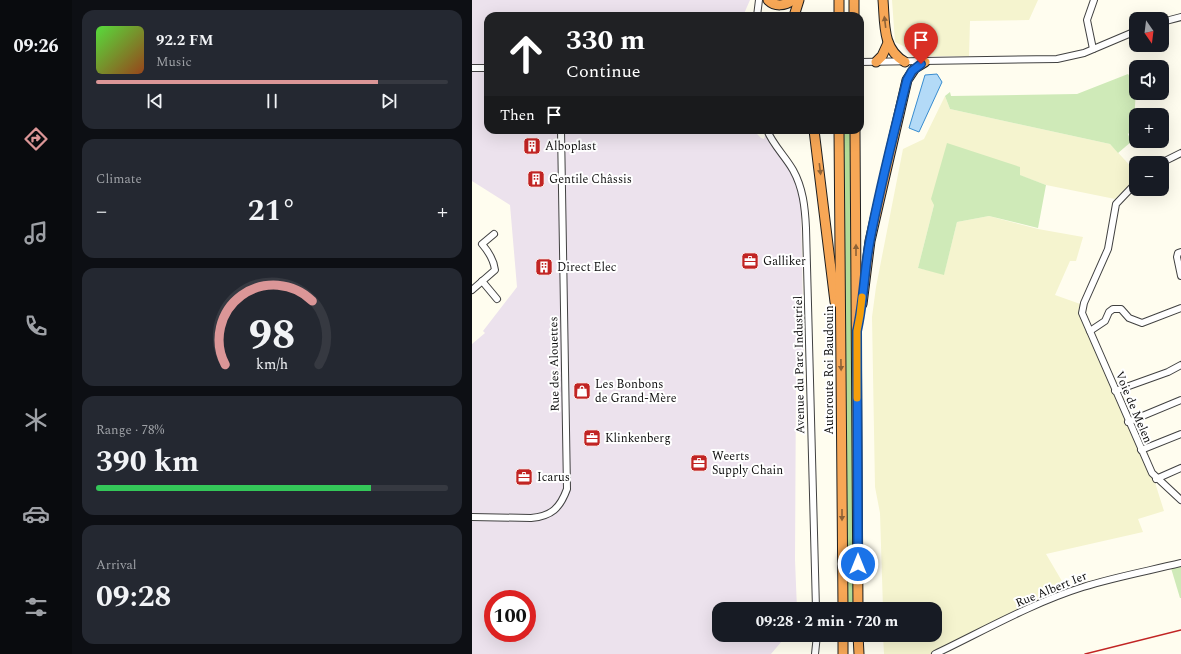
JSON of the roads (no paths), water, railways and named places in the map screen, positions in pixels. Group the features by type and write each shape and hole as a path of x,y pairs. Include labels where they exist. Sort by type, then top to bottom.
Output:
{"highway":[{"path":"768,0 773,4 778,5 793,0"},
{"path":"795,12 799,0"},
{"path":"839,0 839,12"},
{"path":"854,0 854,12"},
{"path":"882,0 888,43 894,54 905,62"},
{"path":"876,62 882,56 888,43"},
{"path":"894,62 903,69 907,80"},
{"path":"857,331 871,234 907,80 915,68 925,62"},
{"path":"815,134 828,236 836,315 841,326"},
{"name":"Autoroute Roi Baudouin","path":"840,134 843,602"},
{"path":"855,134 858,602"},
{"path":"843,642 843,654"},
{"path":"858,642 859,654"}],"street":[{"path":"758,12 759,0"},
{"path":"1093,50 1086,20 1094,0"},
{"path":"1169,20 1181,17"},
{"path":"864,62 1057,59 1077,56 1129,34"},
{"path":"472,68 484,68"},
{"name":"Rue des Alouettes","path":"472,517 531,518 548,515 563,500 567,489 562,134"},
{"name":"Avenue du Parc Industriel","path":"769,134 774,143 786,158 800,184 804,202 806,228 816,602"},
{"path":"1169,159 1181,153"},
{"name":"Voie de Melen","path":"1129,190 1116,204 1108,249 1084,303 1082,314 1128,422 1152,473 1181,500"},
{"path":"472,290 495,270 488,250 482,244 494,234"},
{"path":"1179,253 1181,276"},
{"path":"482,281 497,299"},
{"path":"1090,331 1105,321 1109,312 1113,309 1121,310 1129,318 1142,323 1181,308"},
{"path":"1115,391 1168,372 1181,365"},
{"path":"1128,422 1181,400"},
{"path":"1141,450 1181,434"},
{"path":"1156,478 1181,468"},
{"name":"Rue Albert Ier","path":"935,654 1031,608 1065,594 1120,577 1181,563"},
{"path":"815,654 816,642"}],"water":[{"path":"937,74 942,82 919,132 909,128 925,75"}],"railway":[{"path":"1085,654 1181,630"}],"place":[{"name":"Alboplast","path":"532,146"},
{"name":"Gentile Châssis","path":"536,179"},
{"name":"Galliker","path":"750,261"},
{"name":"Direct Elec","path":"544,267"},
{"name":"Les Bonbons de Grand-Mère","path":"582,391"},
{"name":"Klinkenberg","path":"592,438"},
{"name":"Weerts Supply Chain","path":"699,463"},
{"name":"Icarus","path":"524,477"}]}
